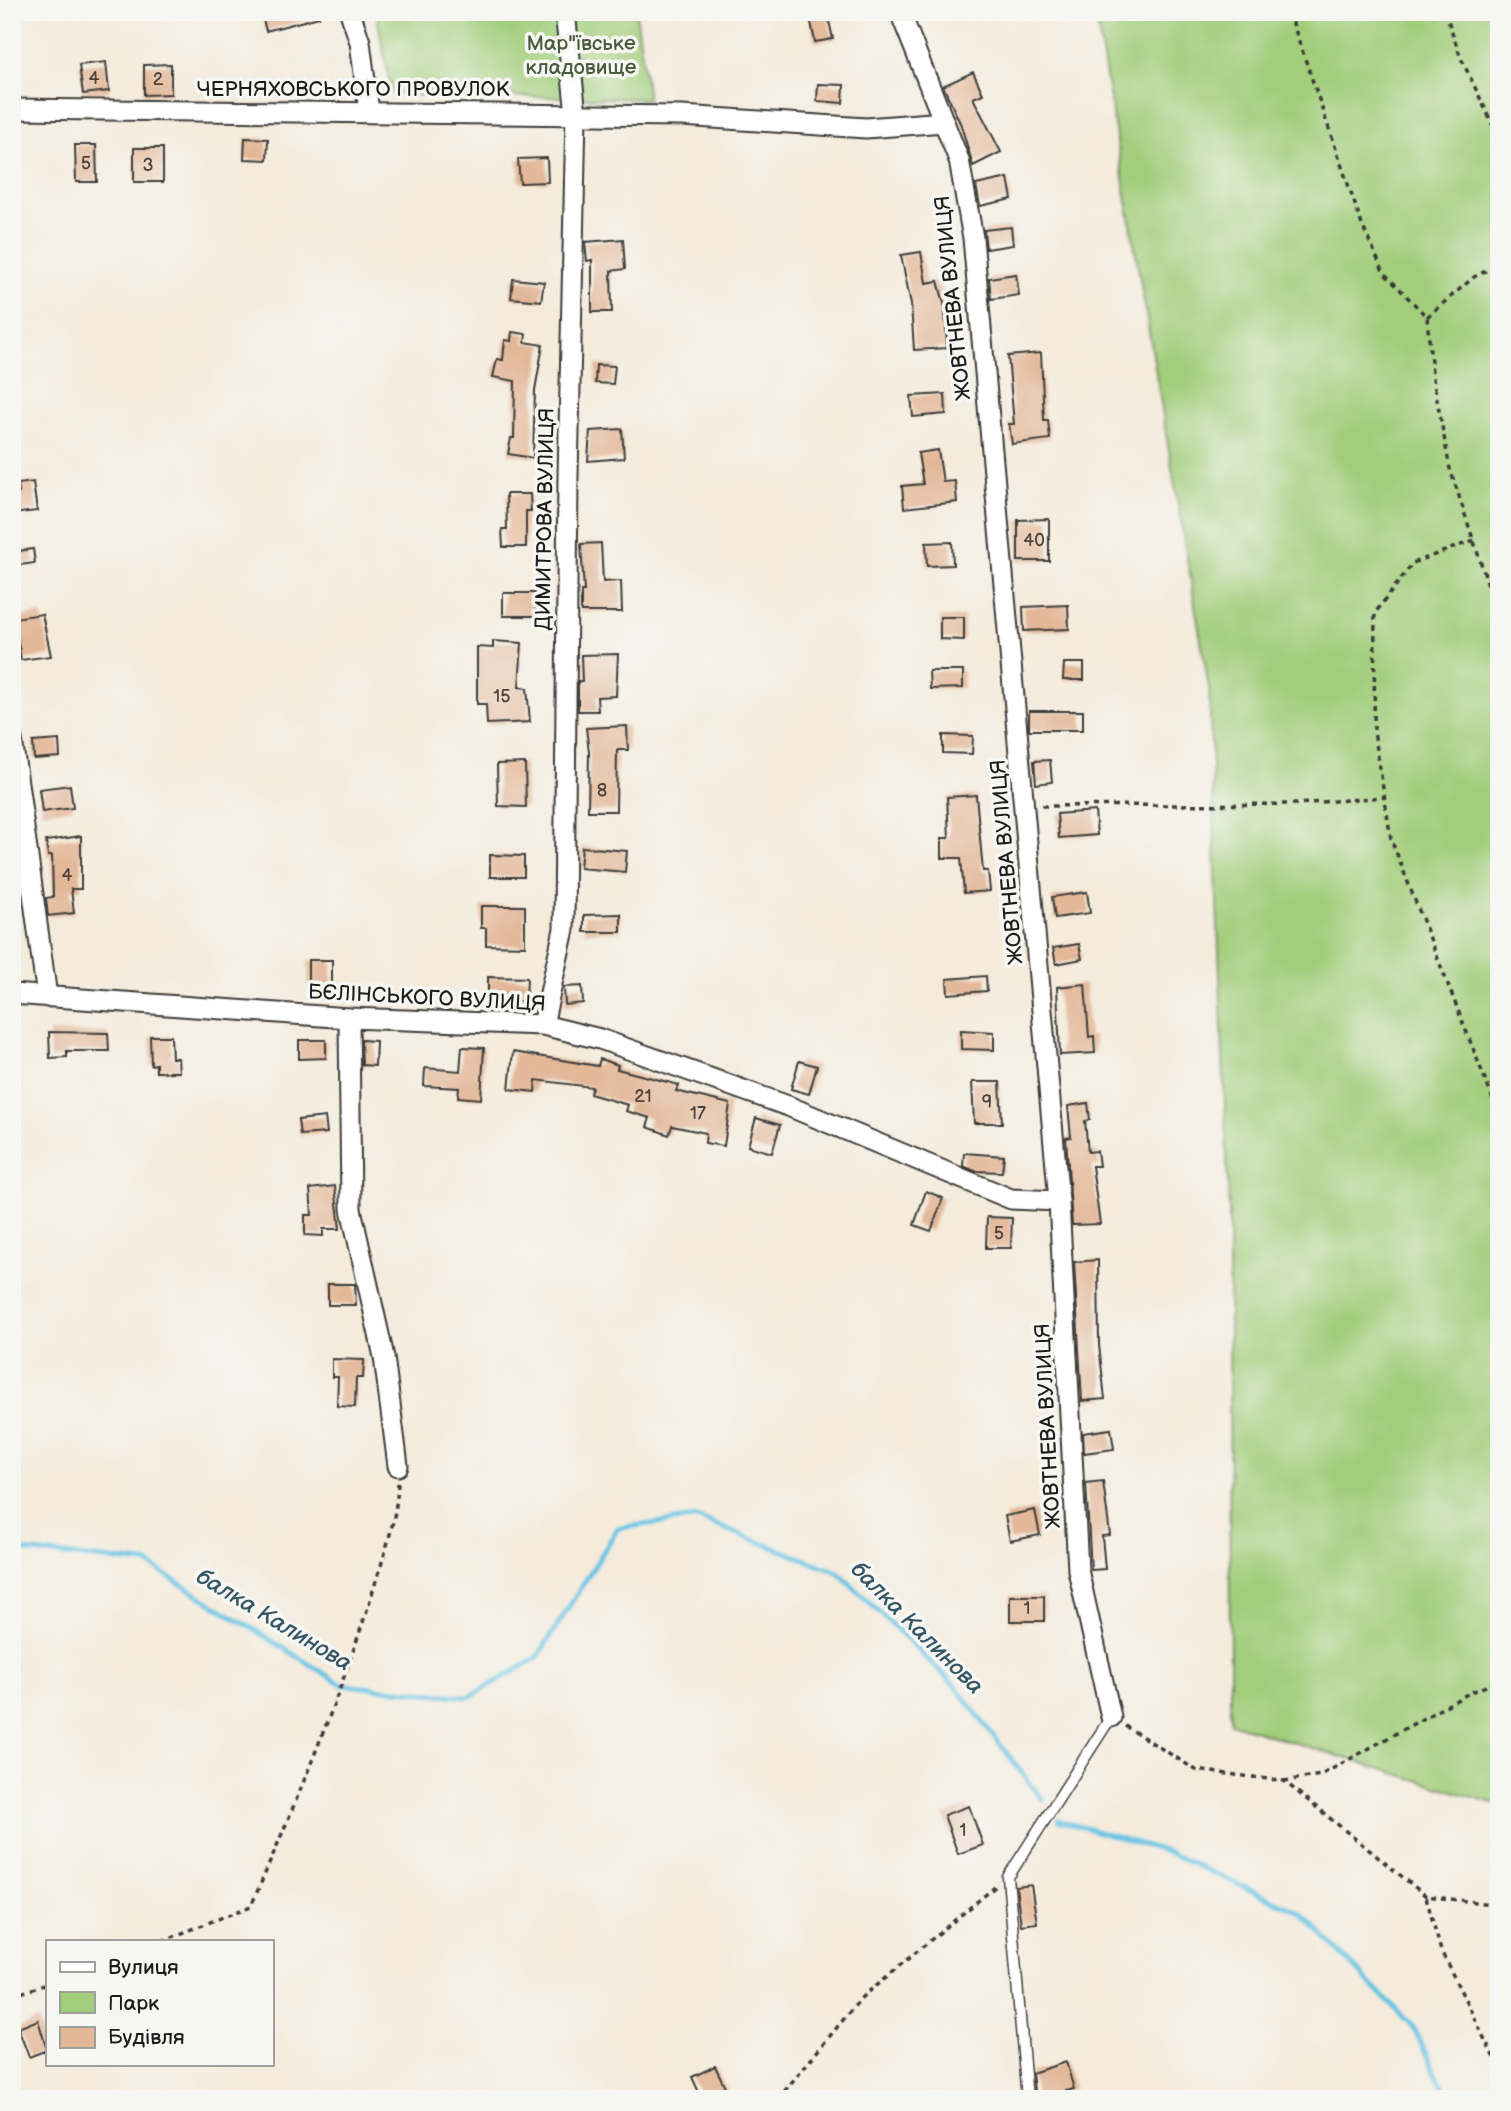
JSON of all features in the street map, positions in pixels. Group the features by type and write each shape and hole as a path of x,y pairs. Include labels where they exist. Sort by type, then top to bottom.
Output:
{"street":[{"path":"350,12 360,42 369,112"},
{"name":"ДИМИТРОВА ВУЛИЦЯ","path":"543,1025 564,929 568,476 576,114 565,12"},
{"name":"ЖОВТНЕВА ВУЛИЦЯ","path":"900,12 959,160 972,238 1026,806 1059,1201 1078,1570 1111,1717"},
{"name":"ЧЕРНЯХОВСЬКОГО ПРОВУЛОК","path":"12,109 682,116 866,128 944,122"},
{"path":"12,739 47,997"},
{"name":"БЄЛІНСЬКОГО ВУЛИЦЯ","path":"12,994 349,1018 543,1025 600,1039 788,1106 1011,1199 1059,1201"},
{"path":"349,1018 351,1209 384,1356 398,1466"}],"lane":[{"path":"1027,2099 1008,1877 1111,1717"}],"path":[{"path":"1289,12 1362,225 1384,273 1427,317 1432,373 1450,469 1499,618"},
{"path":"1445,12 1461,58 1499,138"},
{"path":"1427,317 1474,277 1499,264"},
{"path":"1474,540 1413,563 1375,613 1374,731 1391,839 1499,1115"},
{"path":"1026,806 1297,804 1384,796"},
{"path":"165,1940 251,1906 343,1685 397,1504 398,1466"},
{"path":"1111,1717 1196,1770 1284,1781 1321,1775 1471,1692 1499,1681"},
{"path":"1284,1781 1426,1896 1499,1905"},
{"path":"778,2099 862,1997 1008,1877"},
{"path":"1426,1896 1441,1951 1499,2068"},
{"path":"12,1996 46,1984"}],"green space":[{"name":"Мар\"ївське кладовище","path":"376,12 636,12 648,99 392,94"},
{"path":"1092,12 1499,12 1499,1805 1230,1723 1229,1213 1209,688 1098,29"}],"building":[{"path":"261,12 318,12 319,17 266,31"},
{"path":"809,12 827,12 833,39 815,42"},
{"path":"106,62 109,91 83,94 79,65"},
{"path":"171,64 171,94 144,95 144,65"},
{"path":"973,72 983,94 973,98 1001,152 973,166 961,125 943,86"},
{"path":"818,84 844,85 843,103 817,101"},
{"path":"245,138 268,139 267,160 244,159"},
{"path":"75,145 96,145 97,182 76,182"},
{"path":"134,148 163,148 163,182 134,182"},
{"path":"547,158 548,182 520,183 518,159"},
{"path":"1008,178 1012,199 980,206 976,185"},
{"path":"1011,227 1013,245 986,249 984,230"},
{"path":"623,239 625,269 611,271 612,312 592,312 592,260 587,261 585,242"},
{"path":"921,252 926,283 938,281 945,307 947,348 914,350 911,304 901,255"},
{"path":"1016,274 1019,295 991,299 989,278"},
{"path":"513,279 544,282 541,301 511,298"},
{"path":"512,332 526,334 525,342 543,345 535,390 533,458 508,454 511,438 514,438 515,381 493,377 497,359 503,360 505,340 511,341"},
{"path":"1041,353 1044,420 1048,420 1050,439 1012,444 1009,424 1014,424 1008,356"},
{"path":"596,365 615,366 613,384 595,383"},
{"path":"945,394 946,414 913,417 911,396"},
{"path":"622,429 624,458 588,461 590,431"},
{"path":"938,450 943,482 955,481 957,502 904,508 902,486 923,484 918,453"},
{"path":"33,482 37,511 12,514 12,494 19,493 18,484"},
{"path":"506,494 530,494 531,511 526,511 526,547 503,547 502,529 507,529"},
{"path":"1049,519 1049,561 1018,561 1018,520"},
{"path":"952,542 953,565 927,566 926,543"},
{"path":"601,543 603,582 621,581 622,612 581,612 581,591 584,591 581,544"},
{"path":"33,549 35,563 12,566 12,552"},
{"path":"503,593 536,593 536,616 503,616"},
{"path":"1068,605 1069,629 1024,631 1023,607"},
{"path":"42,614 51,656 21,660 14,618"},
{"path":"940,617 964,617 964,640 940,639"},
{"path":"493,641 522,643 519,687 527,688 530,722 487,724 486,704 477,704 477,647 493,648"},
{"path":"618,654 616,696 597,697 598,711 578,711 578,681 582,681 581,655"},
{"path":"1064,663 1084,663 1084,680 1063,680"},
{"path":"929,671 963,671 963,688 930,689"},
{"path":"1029,711 1083,711 1083,730 1029,730"},
{"path":"627,726 628,750 617,750 616,811 588,811 589,752 586,728"},
{"path":"943,735 973,736 972,754 943,753"},
{"path":"59,740 60,757 34,759 33,742"},
{"path":"1050,760 1052,782 1036,784 1034,761"},
{"path":"525,763 526,807 498,806 497,764"},
{"path":"70,785 73,808 42,812 39,789"},
{"path":"976,795 983,871 988,871 990,891 964,893 961,858 942,858 942,838 949,838 947,797"},
{"path":"1095,811 1097,835 1059,838 1057,814"},
{"path":"81,836 81,889 71,889 74,913 48,916 46,898 53,897 52,856 48,856 46,841"},
{"path":"582,847 627,851 625,872 580,868"},
{"path":"490,855 524,856 524,877 490,877"},
{"path":"1087,892 1090,913 1055,918 1052,897"},
{"path":"481,906 525,906 525,946 486,945 486,928 481,928"},
{"path":"621,914 621,932 584,932 584,915"},
{"path":"1079,944 1082,959 1056,964 1053,948"},
{"path":"308,960 332,960 332,990 308,990"},
{"path":"986,976 987,991 948,994 947,979"},
{"path":"488,977 527,978 526,1001 488,1000"},
{"path":"1085,984 1089,1037 1094,1036 1095,1053 1060,1055 1057,987"},
{"path":"582,986 583,1003 565,1005 564,987"},
{"path":"961,1030 994,1032 994,1050 961,1049"},
{"path":"49,1032 108,1033 109,1051 67,1051 67,1057 50,1058"},
{"path":"150,1036 171,1036 172,1058 178,1058 179,1072 156,1072 156,1064 151,1065"},
{"path":"299,1040 326,1040 326,1058 299,1059"},
{"path":"361,1040 376,1041 375,1066 362,1065"},
{"path":"462,1047 484,1048 481,1099 458,1097 459,1088 424,1086 425,1068 460,1071"},
{"path":"513,1052 598,1066 600,1059 618,1065 617,1069 679,1085 676,1091 730,1104 724,1146 705,1143 706,1133 672,1126 669,1135 647,1127 650,1118 626,1111 628,1105 590,1094 592,1087 536,1080 535,1092 509,1089"},
{"path":"799,1061 817,1066 809,1094 791,1089"},
{"path":"972,1082 1000,1082 1002,1123 974,1123"},
{"path":"1088,1103 1090,1120 1085,1121 1088,1152 1097,1151 1099,1166 1092,1166 1100,1224 1072,1225 1066,1138 1071,1137 1068,1106"},
{"path":"325,1117 327,1133 300,1135 298,1120"},
{"path":"756,1118 780,1125 772,1153 748,1146"},
{"path":"964,1153 1004,1156 1002,1172 975,1171 963,1166"},
{"path":"335,1186 340,1229 323,1229 323,1236 305,1235 305,1215 312,1215 310,1189"},
{"path":"926,1191 943,1198 931,1231 914,1225"},
{"path":"987,1217 1012,1218 1011,1248 986,1248"},
{"path":"1098,1260 1099,1345 1105,1399 1082,1401 1074,1262"},
{"path":"328,1284 355,1284 356,1305 328,1305"},
{"path":"332,1359 364,1360 363,1378 356,1378 355,1407 337,1406 338,1377 332,1377"},
{"path":"1111,1429 1114,1449 1084,1453 1083,1433"},
{"path":"1103,1481 1110,1535 1102,1536 1105,1569 1091,1570 1086,1483"},
{"path":"1035,1510 1040,1535 1010,1541 1005,1516"},
{"path":"1010,1596 1044,1596 1044,1621 1010,1621"},
{"path":"969,1806 983,1845 958,1854 944,1815"},
{"path":"1031,1885 1037,1923 1021,1925 1016,1887"},
{"path":"38,2020 46,2050 29,2057 18,2028"},
{"path":"1066,2062 1074,2089 1035,2099 1032,2073"},
{"path":"715,2066 731,2099 702,2099 692,2077"}],"waterway":[{"name":"балка Калинова","path":"12,1550 147,1563 343,1685 469,1697 537,1658 618,1528 697,1518 838,1572 955,1686 1042,1799"},
{"name":"балка Калинова","path":"1058,1820 1167,1852 1301,1913 1412,2026 1449,2099"}]}
